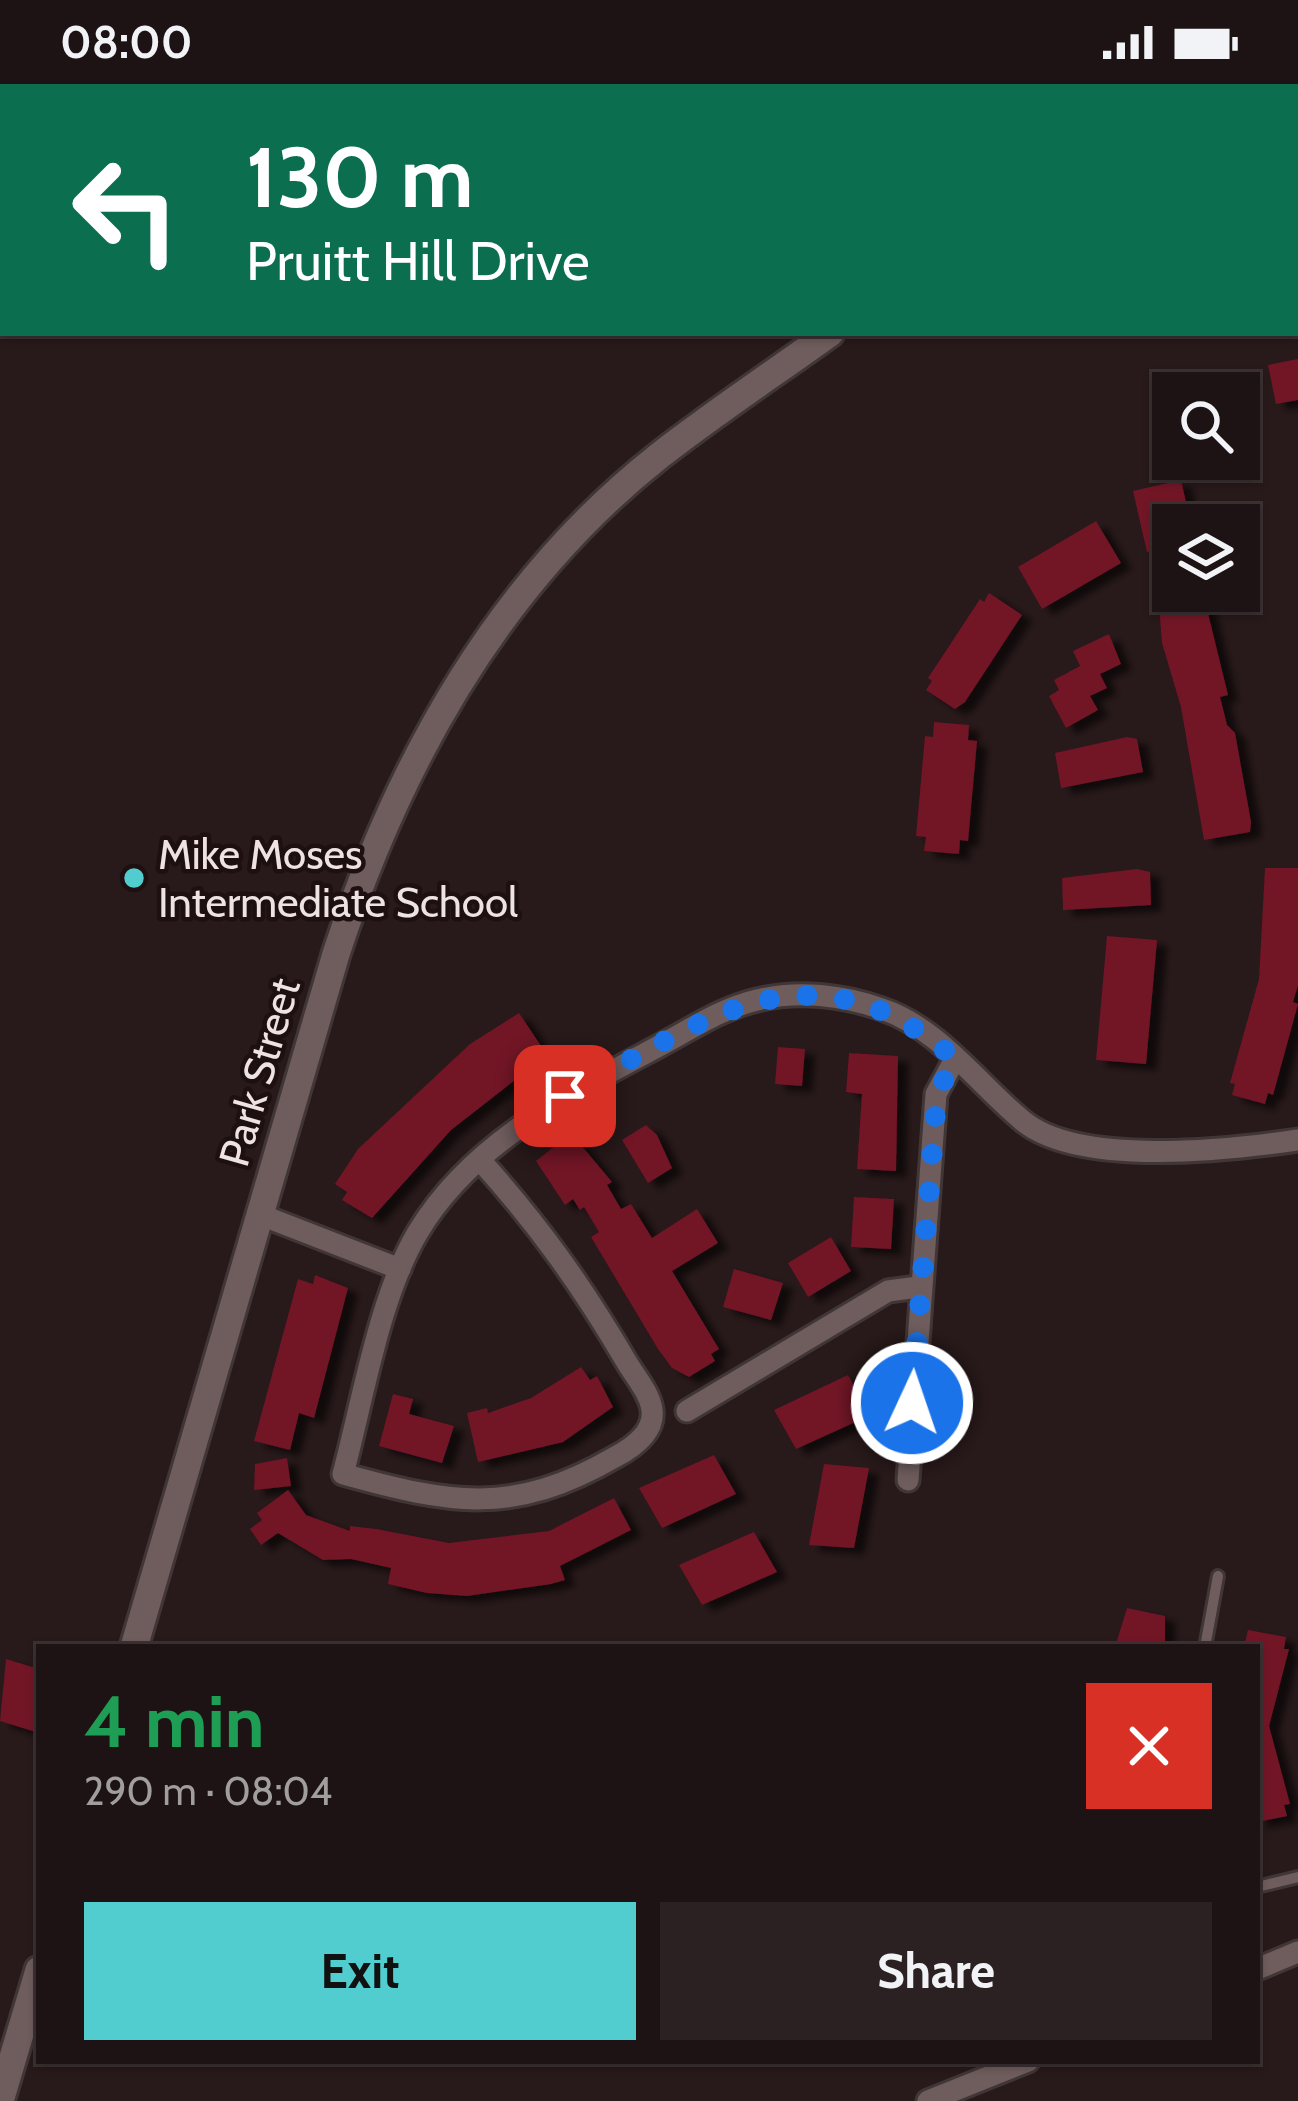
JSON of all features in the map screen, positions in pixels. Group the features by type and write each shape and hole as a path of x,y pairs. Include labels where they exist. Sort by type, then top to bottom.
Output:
{"street":[{"name":"Park Street","path":"135,1644 370,849 427,734 480,650 539,571 590,519 658,458 826,336"},
{"path":"481,1161 550,1239 580,1282 649,1400 648,1428 638,1443 590,1472 511,1499 443,1500 343,1474 400,1268 426,1220 481,1161 521,1125 710,1018 757,1000 805,994 885,1009 913,1024 1026,1124 1067,1143 1190,1150 1298,1140"},
{"path":"908,1480 918,1287 937,1094 955,1059"},
{"path":"261,1215 400,1268"},
{"path":"687,1411 888,1291 918,1287"},
{"path":"1260,1968 1298,1952"},
{"path":"1,2101 36,1980"},
{"path":"928,2101 1020,2064"}],"lane":[{"path":"1206,1644 1217,1576"},
{"path":"1260,1886 1298,1877"}],"building":[{"path":"1298,359 1298,400 1276,404 1268,365"},
{"path":"1181,480 1186,504 1152,504 1152,551 1147,552 1133,491"},
{"path":"1096,521 1121,563 1042,609 1018,567"},
{"path":"989,593 1022,615 965,702 955,709 926,690 932,681 928,678 980,599 984,602"},
{"path":"1159,612 1208,612 1228,695 1220,697 1227,725 1235,733 1250,832 1204,840 1181,707 1162,643"},
{"path":"1109,634 1121,664 1100,674 1107,688 1090,696 1098,710 1066,728 1049,696 1059,690 1054,680 1080,666 1073,651"},
{"path":"934,722 969,725 968,740 977,741 968,841 960,840 959,854 924,851 926,837 916,836 925,736 933,737"},
{"path":"1127,737 1137,739 1143,772 1061,788 1055,753"},
{"path":"1265,868 1298,868 1298,985 1293,1002 1298,1004 1273,1095 1268,1093 1265,1104 1232,1095 1235,1084 1230,1083 1259,979"},
{"path":"1137,869 1150,872 1151,905 1063,910 1062,878"},
{"path":"1107,936 1157,940 1146,1064 1096,1060"},
{"path":"519,1013 547,1055 451,1130 372,1218 342,1200 347,1192 335,1184 358,1149 470,1044"},
{"path":"778,1047 805,1049 802,1086 775,1084"},
{"path":"849,1053 898,1056 896,1171 857,1169 862,1094 846,1092"},
{"path":"646,1125 657,1135 672,1168 648,1183 622,1140"},
{"path":"571,1133 612,1182 607,1185 621,1209 631,1204 652,1238 697,1209 718,1243 672,1271 719,1349 711,1354 715,1361 689,1377 672,1368 658,1349 591,1237 599,1232 584,1207 580,1210 573,1199 565,1205 536,1161"},
{"path":"854,1197 894,1199 891,1249 851,1247"},
{"path":"831,1237 851,1271 808,1297 788,1263"},
{"path":"734,1269 783,1283 771,1320 723,1307"},
{"path":"315,1275 348,1288 314,1418 299,1413 290,1450 254,1441 298,1279 313,1284"},
{"path":"581,1367 590,1380 597,1376 613,1407 563,1442 478,1462 467,1413 487,1408 488,1413 531,1398"},
{"path":"848,1375 871,1415 796,1449 774,1410"},
{"path":"393,1394 413,1399 409,1414 454,1426 442,1463 379,1446"},
{"path":"714,1455 736,1494 662,1528 639,1488"},
{"path":"287,1458 291,1486 254,1490 255,1464"},
{"path":"824,1464 869,1468 854,1548 809,1545"},
{"path":"288,1490 306,1515 350,1531 350,1526 376,1529 449,1543 549,1531 614,1498 631,1530 560,1566 565,1580 467,1596 427,1593 388,1584 391,1568 351,1559 323,1560 278,1533 261,1545 250,1529 262,1520 257,1513"},
{"path":"754,1532 777,1572 702,1605 679,1565"},
{"path":"1127,1608 1165,1616 1165,1644 1116,1644"},
{"path":"1248,1630 1286,1637 1284,1649 1289,1649 1269,1726 1290,1804 1284,1805 1287,1816 1260,1821 1260,1644 1245,1644"},
{"path":"6,1659 36,1668 36,1732 0,1721"}],"place":[{"name":"Mike Moses Intermediate School","path":"134,878"}],"route":[{"path":"565,1096 733,1007 780,996 805,994 885,1009 913,1024 955,1059 937,1094 912,1403"}]}
